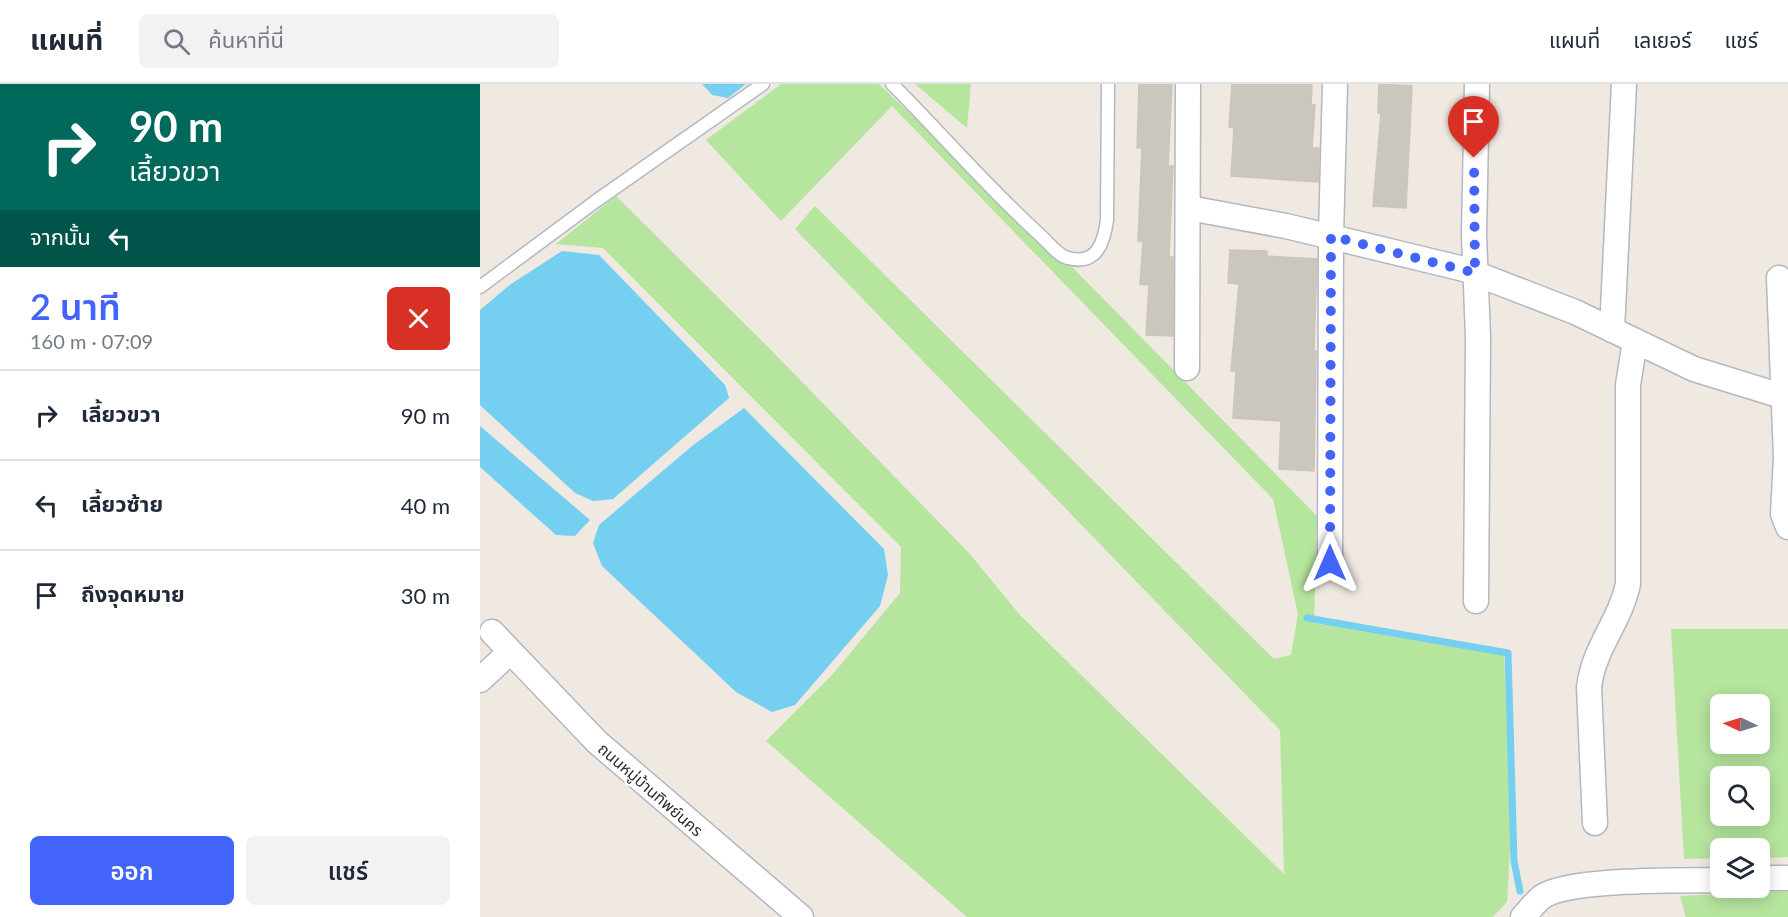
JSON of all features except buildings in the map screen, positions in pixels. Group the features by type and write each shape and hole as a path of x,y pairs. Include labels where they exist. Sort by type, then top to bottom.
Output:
{"street":[{"path":"1187,368 1188,84"},
{"path":"1330,563 1331,236 1335,84"},
{"path":"1476,601 1477,84"},
{"path":"1612,330 1624,84"},
{"path":"1189,208 1331,236 1475,273 1612,330 1694,369 1786,398"},
{"path":"1779,278 1786,398 1783,514 1788,527"},
{"path":"1595,823 1589,687 1591,668 1597,652 1624,604 1628,584 1628,385 1635,341"},
{"name":"ถนนหมู่บ้านทิพย์นคร","path":"492,632 597,742 801,917"},
{"path":"480,680 510,652"},
{"path":"1770,879 1788,878"},
{"path":"1523,917 1543,897 1562,888 1593,884 1710,880"}],"lane":[{"path":"480,287 596,201 763,84"},
{"path":"892,84 1021,218 1065,258 1075,260 1097,252 1104,242 1107,220 1108,84"}],"green space":[{"path":"781,84 879,84 1075,270 1317,516 1314,623 1504,655 1511,833 1507,902 1493,917 967,917 766,741 833,674 900,593 901,547 603,248 556,244 616,196 770,349 969,553 1020,615 1284,874 1280,730 795,229 815,206 1274,659 1291,655 1298,614 1273,499 892,106 781,221 706,140"},
{"path":"915,84 971,84 967,128"},
{"path":"1671,629 1788,629 1788,857 1770,858 1770,838 1710,838 1710,858 1684,859"},
{"path":"1788,891 1788,917 1686,917 1680,896 1710,895 1710,898 1770,898 1770,892"}],"water":[{"path":"702,84 746,84 728,98 712,95"},
{"path":"562,251 599,255 725,385 729,398 613,499 593,501 575,493 480,405 480,310 511,284"},
{"path":"744,408 884,549 888,575 880,606 795,705 772,712 736,692 602,566 593,543 599,525 692,446"},
{"path":"480,426 590,520 575,536 556,535 480,467"}],"waterway":[{"path":"1307,618 1508,653 1514,861 1520,891"}],"route":[{"path":"1330,563 1331,236 1475,273 1474,158"}]}
